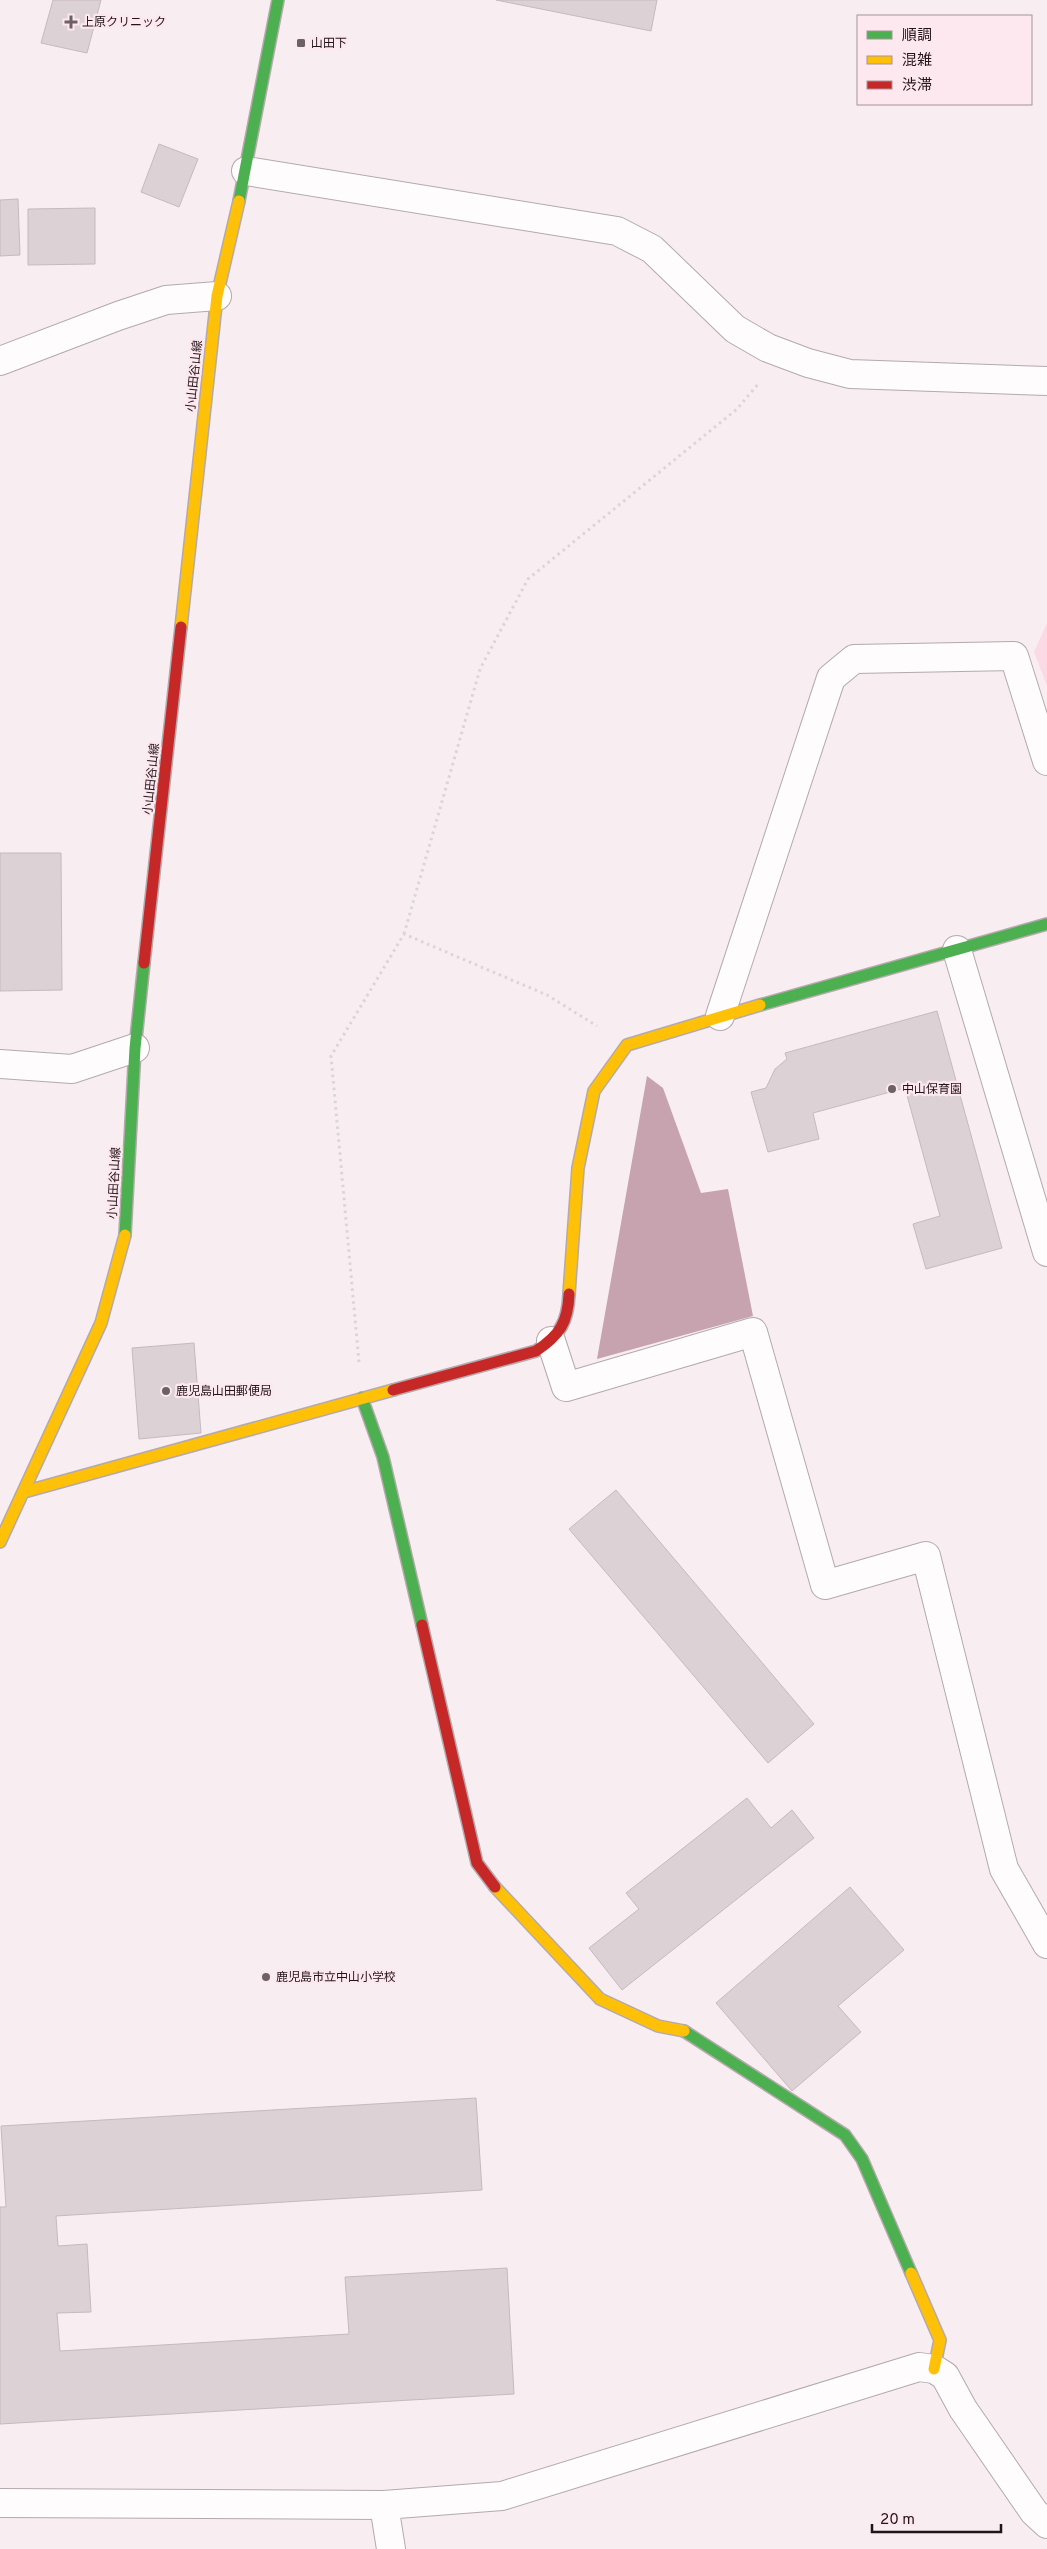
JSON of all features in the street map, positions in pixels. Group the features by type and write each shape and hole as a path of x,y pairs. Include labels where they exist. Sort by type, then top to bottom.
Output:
{"street":[{"name":"小山田谷山線","path":"0,1542 102,1323 125,1240 135,1048 216,296 246,171 278,0"},
{"path":"246,171 617,231 652,250 735,329 768,348 808,363 850,374 1047,381"},
{"path":"0,361 118,316 166,300 216,296"},
{"path":"720,1016 831,678 854,659 1014,656 1047,762"},
{"path":"24,1492 536,1351 552,1341 568,1316 578,1168 594,1091 626,1045 720,1016 1047,924"},
{"path":"957,950 1036,1176 1047,1252"},
{"path":"0,1064 72,1069 135,1048"},
{"path":"552,1341 566,1387 754,1332 825,1585 926,1556 1004,1869 1047,1944"},
{"path":"362,1398 383,1458 477,1863 489,1880 555,1953 600,1999 658,2026 688,2032 845,2136 862,2159 940,2340 934,2369"},
{"path":"0,2502 384,2505 502,2496 919,2367 934,2369 945,2376 963,2409 1034,2512 1047,2524"},
{"path":"384,2505 391,2549"}],"path":[{"path":"362,1398 332,1056 404,934 480,669 528,579 737,409 784,354"},
{"path":"404,934 547,995 626,1045"}],"shaded area":[{"path":"1047,623 1047,686 1034,652"},
{"path":"647,1076 663,1088 701,1193 728,1189 753,1316 597,1359"}],"building":[{"name":"上原クリニック","path":"53,0 101,0 87,53 41,43"},
{"path":"496,0 657,0 651,31"},
{"path":"159,144 198,159 179,207 141,192"},
{"path":"18,199 20,255 0,256 0,200"},
{"path":"95,208 95,264 28,265 28,209"},
{"path":"0,853 61,853 62,990 0,991"},
{"path":"937,1011 1002,1248 926,1269 913,1224 940,1216 905,1088 813,1113 819,1139 768,1152 751,1092 766,1088 775,1069 787,1059 785,1053"},
{"name":"鹿児島山田郵便局","path":"194,1343 201,1433 139,1439 132,1348"},
{"path":"616,1490 814,1724 768,1763 569,1529"},
{"path":"747,1798 771,1828 792,1810 814,1838 622,1990 589,1948 639,1909 626,1893"},
{"path":"850,1887 904,1950 838,2006 861,2032 792,2091 716,2003"},
{"path":"476,2098 482,2190 56,2216 58,2246 87,2244 91,2312 57,2313 60,2351 349,2334 345,2277 507,2268 514,2394 0,2424 0,2207 6,2207 1,2126"}],"traffic: fast":[{"path":"239,201 278,0"},
{"path":"760,1005 1047,924"},
{"path":"125,1235 135,1048 144,963"},
{"path":"362,1398 383,1457 422,1625"},
{"path":"684,2031 845,2135 862,2159 911,2273"}],"traffic: slow":[{"path":"181,627 217,296 239,201"},
{"path":"569,1294 578,1168 594,1091 627,1045 760,1005"},
{"path":"0,1542 101,1323 125,1235"},
{"path":"24,1492 393,1390"},
{"path":"495,1887 600,1999 658,2026 684,2031"},
{"path":"911,2273 940,2340 934,2369"}],"traffic: jam":[{"path":"144,963 181,627"},
{"path":"393,1390 536,1351 551,1339 561,1327 567,1312 569,1294"},
{"path":"422,1625 477,1863 495,1887"}],"place":[{"name":"上原クリニック","path":"71,22"},
{"name":"山田下","path":"301,43"},
{"name":"中山保育園","path":"892,1089"},
{"name":"鹿児島山田郵便局","path":"166,1391"},
{"name":"鹿児島市立中山小学校","path":"266,1977"}]}
